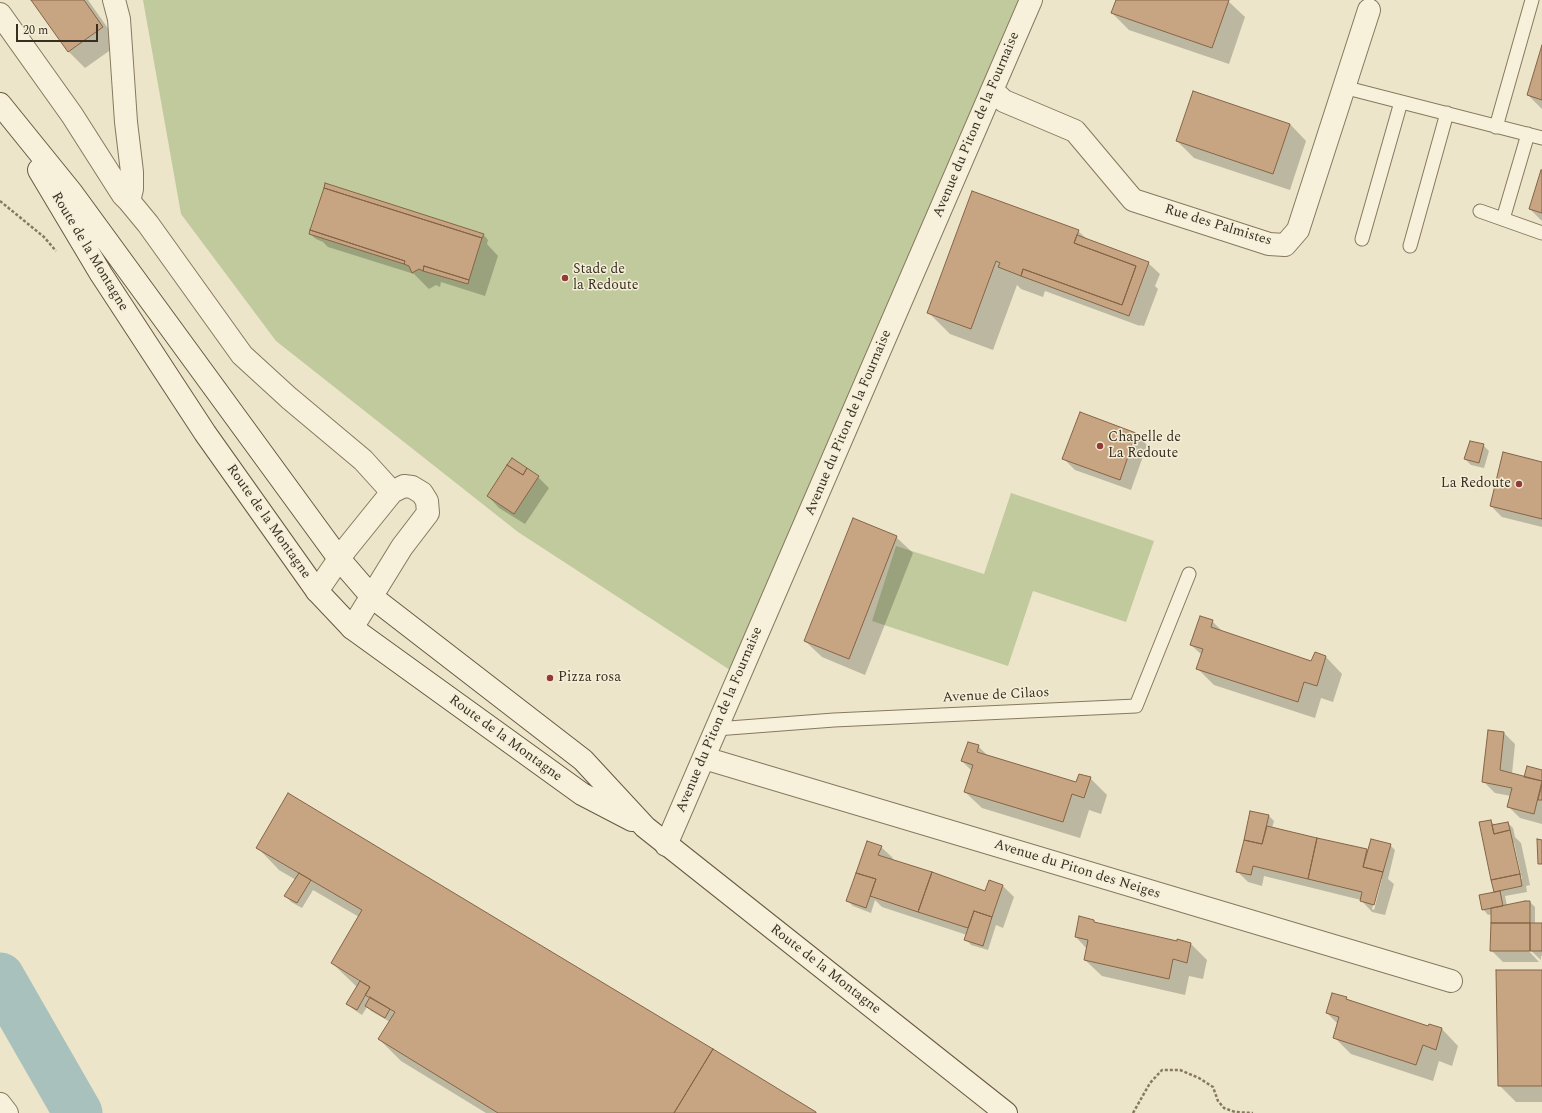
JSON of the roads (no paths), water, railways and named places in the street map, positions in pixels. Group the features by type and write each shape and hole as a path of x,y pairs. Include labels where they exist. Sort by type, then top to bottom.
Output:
{"street":[{"path":"114,0 119,19 126,122 132,172 132,189 129,201"},
{"name":"Avenue du Piton de la Fournaise","path":"666,845 1031,0"},
{"name":"Rue des Palmistes","path":"992,90 1004,102 1075,130 1133,200 1269,244 1285,245 1298,230 1369,5"},
{"path":"0,14 72,115 123,195 148,224 242,354 289,398 362,460 392,492"},
{"name":"Route de la Montagne","path":"2,107 72,193 340,560 372,597 583,760 645,827 666,845 1006,1113"},
{"name":"Route de la Montagne","path":"2,107 101,274 205,432 317,591 352,628 582,794 645,827"},
{"path":"317,591 340,560 346,549 392,492 404,486 412,487 422,493 427,501 428,513 402,547 352,628"},
{"name":"Avenue du Piton des Neiges","path":"704,758 1451,981"},
{"path":"0,1104 7,1113"}],"lane":[{"path":"1496,127 1532,0"},
{"path":"1343,88 1542,138"},
{"path":"1362,239 1401,102"},
{"path":"1410,246 1446,113"},
{"path":"1503,219 1528,134"},
{"path":"1480,210 1542,233"},
{"name":"Avenue de Cilaos","path":"716,729 834,720 1136,706 1189,574"}],"waterway":[{"path":"0,977 78,1113"}],"place":[{"name":"Stade de la Redoute","path":"565,278"},
{"name":"Chapelle de La Redoute","path":"1100,446"},
{"name":"La Redoute","path":"1519,484"},
{"name":"Pizza rosa","path":"550,678"}]}
